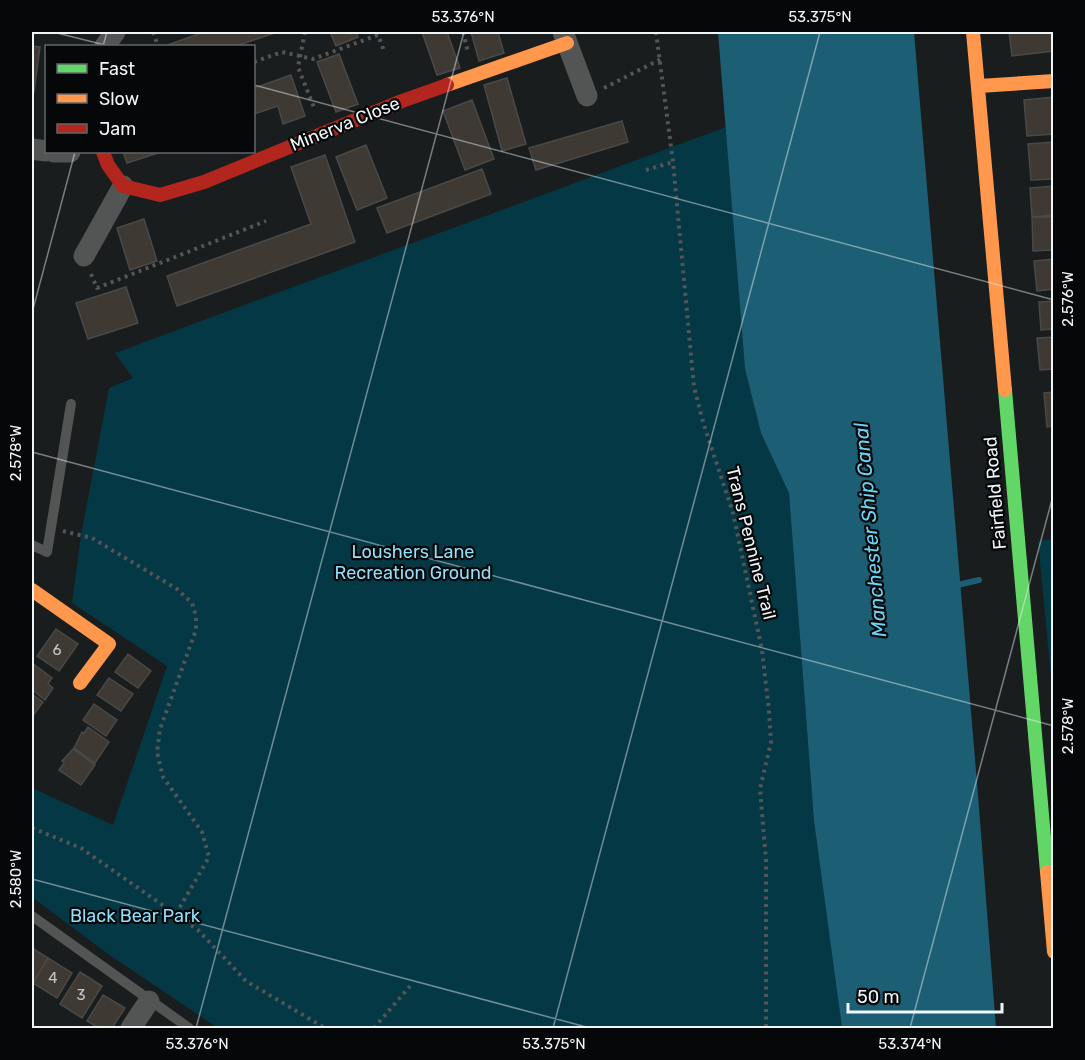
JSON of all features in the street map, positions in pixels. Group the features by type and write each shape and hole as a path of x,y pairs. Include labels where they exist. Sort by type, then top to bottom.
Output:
{"main road":[{"name":"Fairfield Road","path":"973,32 1044,745 1053,952"},
{"name":"Minerva Close","path":"123,186 160,195 204,182 565,37"},
{"path":"979,86 1053,81"},
{"path":"103,153 108,165 123,186"},
{"path":"32,590 108,644 80,683"}],"street":[{"path":"106,45 115,32"},
{"name":"Minerva Close","path":"565,37 587,96"},
{"path":"84,256 123,186"},
{"path":"130,1029 149,1001"}],"lane":[{"path":"32,545 47,552 71,404"},
{"path":"32,916 189,1029"}],"path":[{"path":"305,32 298,67 324,133"},
{"name":"Trans Pennine Trail","path":"657,32 673,162 694,387 733,513 762,650 769,711 771,742 760,789 766,860 766,1029"},
{"path":"255,62 282,52 313,58 378,34 384,51"},
{"path":"587,96 660,59"},
{"path":"646,170 673,162"},
{"path":"84,256 97,288 266,221"},
{"path":"51,528 92,537 177,589 192,603 196,616 196,630 160,729 157,752 163,777 202,832 209,856 176,914"},
{"path":"32,828 81,848 198,930 246,981 325,1029"},
{"path":"374,1029 410,986"}],"green space":[{"name":"Loushers Lane Recreation Ground","path":"726,127 745,369 761,433 789,492 814,821 842,1028 218,1028 108,954 32,897 32,788 113,825 167,666 72,603 81,535 109,388 133,378 115,353"},
{"path":"1054,539 1053,698 1038,541"}],"water":[{"name":"Manchester Ship Canal","path":"718,32 914,32 996,1028 842,1028 814,821 789,493 761,433 745,369"}],"building":[{"path":"204,32 275,33 239,45 168,45"},
{"path":"330,32 356,32 358,37 336,46"},
{"path":"422,32 447,32 460,68 437,75"},
{"path":"471,32 498,32 504,53 479,61"},
{"path":"1009,32 1054,32 1054,51 1012,56"},
{"path":"32,46 40,47 34,92 32,92"},
{"path":"339,54 358,104 336,112 317,62"},
{"path":"291,75 305,116 283,124 278,106 255,114 255,88"},
{"path":"507,78 526,144 502,151 484,85"},
{"path":"1054,97 1054,134 1027,136 1024,100"},
{"path":"472,100 494,159 465,170 443,111"},
{"path":"622,121 628,142 536,170 529,148"},
{"path":"1054,142 1054,179 1031,180 1028,144"},
{"path":"366,145 387,198 357,210 336,157"},
{"path":"123,153 158,153 127,163"},
{"path":"325,155 355,242 177,306 167,276 311,224 291,167"},
{"path":"482,169 491,194 387,233 377,208"},
{"path":"1054,186 1054,215 1032,217 1030,188"},
{"path":"1032,217 1054,217 1054,250 1033,251"},
{"path":"144,219 157,261 130,270 117,228"},
{"path":"1054,259 1054,289 1037,291 1034,261"},
{"path":"126,287 138,323 88,339 76,303"},
{"path":"1054,301 1054,329 1041,330 1039,302"},
{"path":"1054,337 1054,369 1040,370 1037,338"},
{"path":"1054,392 1054,426 1047,427 1044,393"},
{"path":"56,629 78,644 59,671 37,656"},
{"path":"128,654 151,671 138,688 115,672"},
{"path":"32,663 52,678 48,684 53,688 45,700 32,690"},
{"path":"109,678 133,694 121,711 97,695"},
{"path":"32,694 43,702 34,714 32,712"},
{"path":"94,704 117,720 106,736 83,720"},
{"path":"88,727 109,742 95,763 74,748 82,732 84,733"},
{"path":"73,749 95,765 81,785 59,770 64,763 62,761"},
{"path":"32,948 48,958 33,983 32,982"},
{"path":"48,958 72,973 57,998 33,983"},
{"path":"80,972 102,986 82,1018 60,1004"},
{"path":"103,995 125,1008 112,1028 99,1028 87,1021"}],"waterway":[{"path":"953,586 979,580"}],"traffic: fast":[{"path":"1005,390 1047,872"}],"traffic: slow":[{"path":"973,32 1005,390"},
{"path":"447,85 567,43"},
{"path":"979,86 1054,81"},
{"path":"32,590 109,644 80,683"},
{"path":"1047,872 1054,952"}],"traffic: jam":[{"path":"103,153 108,165 123,186 160,195 204,182 402,101 447,85"}],"park label":[{"name":"Black Bear Park","path":"135,916"}]}
